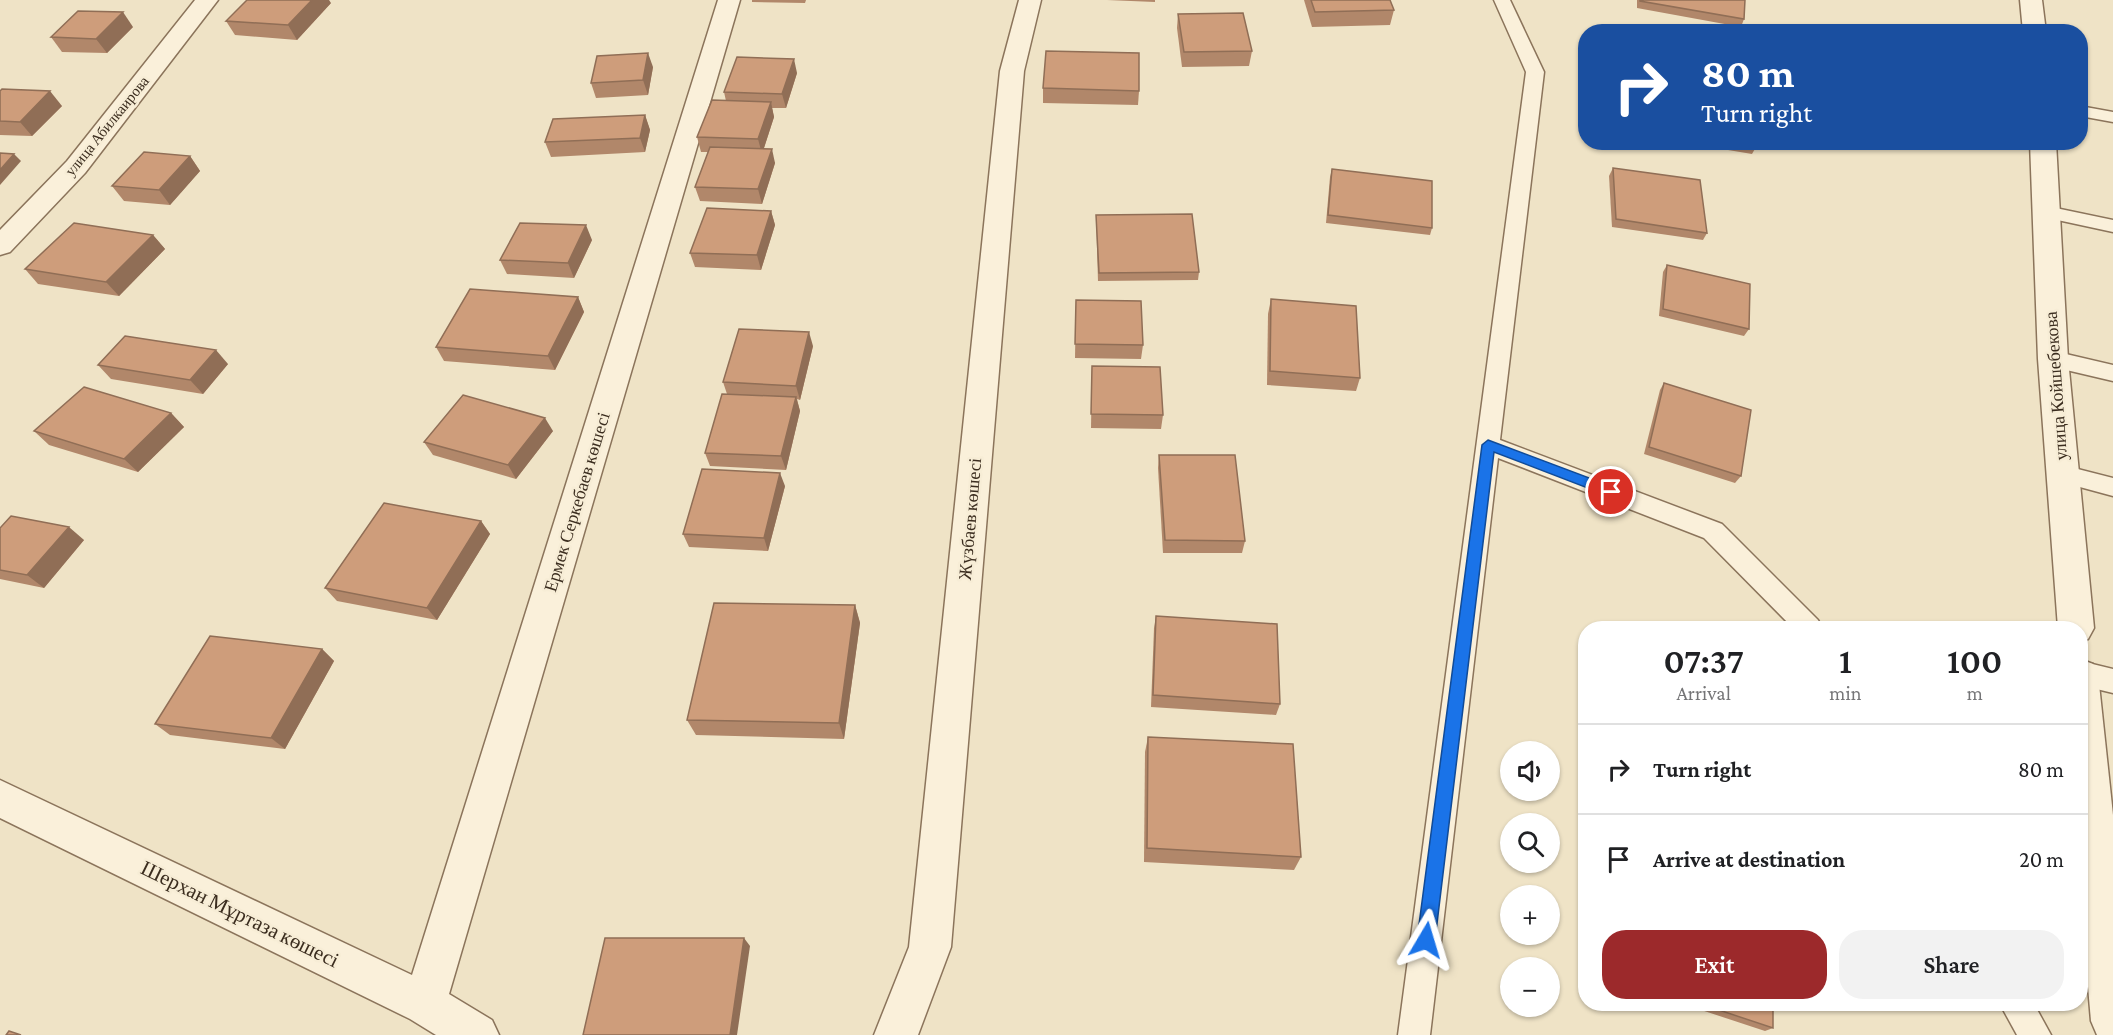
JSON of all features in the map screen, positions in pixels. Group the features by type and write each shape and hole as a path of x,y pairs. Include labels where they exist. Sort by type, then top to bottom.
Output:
{"street":[{"name":"улица Абилкаирова","path":"0,246 76,166 207,0"},
{"name":"Ермек Серкебаев көшесі","path":"425,1004 729,0"},
{"name":"Жүзбаев көшесі","path":"896,1035 930,947 1012,71 1030,0"},
{"path":"2031,0 2034,24"},
{"name":"улица Койшебекова","path":"2044,150 2047,178 2046,212 2053,359 2075,621"},
{"path":"2088,758 2113,1022"},
{"name":"Шерхан Мұртаза көшесі","path":"0,798 425,1004 477,1035"}],"lane":[{"path":"1414,1035 1535,72 1502,0"},
{"path":"2088,112 2113,117"},
{"path":"2046,212 2113,226"},
{"path":"2053,359 2113,373"},
{"path":"1488,445 1713,531 1802,621"},
{"path":"2062,474 2113,487"},
{"path":"2088,676 2113,681"},
{"path":"2020,1011 2035,1035"}],"building":[{"path":"247,0 312,0 288,25 226,21"},
{"path":"1311,0 1390,0 1394,10 1315,12"},
{"path":"1745,0 1744,19 1640,1"},
{"path":"78,11 123,12 96,39 51,37"},
{"path":"1243,13 1252,51 1184,52 1178,14"},
{"path":"1046,51 1139,53 1139,91 1043,88"},
{"path":"648,53 643,80 591,83 597,56"},
{"path":"737,57 794,59 782,94 724,92"},
{"path":"2,89 50,91 20,122 0,121 0,91"},
{"path":"712,100 771,102 758,139 697,137"},
{"path":"645,115 640,138 545,142 553,119"},
{"path":"710,147 772,149 758,189 695,187"},
{"path":"144,152 190,156 159,190 112,186"},
{"path":"0,153 14,154 0,170"},
{"path":"1613,168 1700,180 1707,233 1616,219"},
{"path":"1332,169 1432,181 1432,228 1328,215"},
{"path":"707,208 771,211 757,255 690,253"},
{"path":"1192,214 1199,272 1099,273 1096,215"},
{"path":"74,223 153,235 106,282 25,269"},
{"path":"520,223 586,225 568,263 500,260"},
{"path":"1667,265 1750,284 1749,329 1663,309"},
{"path":"470,289 578,297 548,356 436,347"},
{"path":"1271,299 1356,306 1360,378 1270,371"},
{"path":"1076,300 1141,301 1143,345 1075,344"},
{"path":"739,329 809,332 796,386 723,382"},
{"path":"125,336 216,350 190,380 98,365"},
{"path":"1092,366 1160,367 1163,415 1091,414"},
{"path":"1664,383 1751,410 1741,476 1649,447"},
{"path":"84,387 171,413 124,459 34,431"},
{"path":"722,394 796,397 781,456 705,453"},
{"path":"463,395 545,418 508,465 424,442"},
{"path":"1159,455 1235,455 1245,541 1165,540"},
{"path":"702,469 780,473 764,538 683,534"},
{"path":"384,503 481,521 427,608 325,588"},
{"path":"11,516 69,527 27,575 0,570 0,528"},
{"path":"714,603 855,605 839,723 687,720"},
{"path":"1156,616 1277,624 1280,704 1153,695"},
{"path":"210,636 322,649 271,738 155,724"},
{"path":"1148,737 1293,744 1301,857 1147,848"},
{"path":"605,938 744,938 730,1035 583,1035"},
{"path":"1722,1011 1773,1011 1773,1028"},
{"path":"9,1031 21,1035 6,1035"}],"route":[{"path":"1426,940 1488,445 1611,492"}]}
